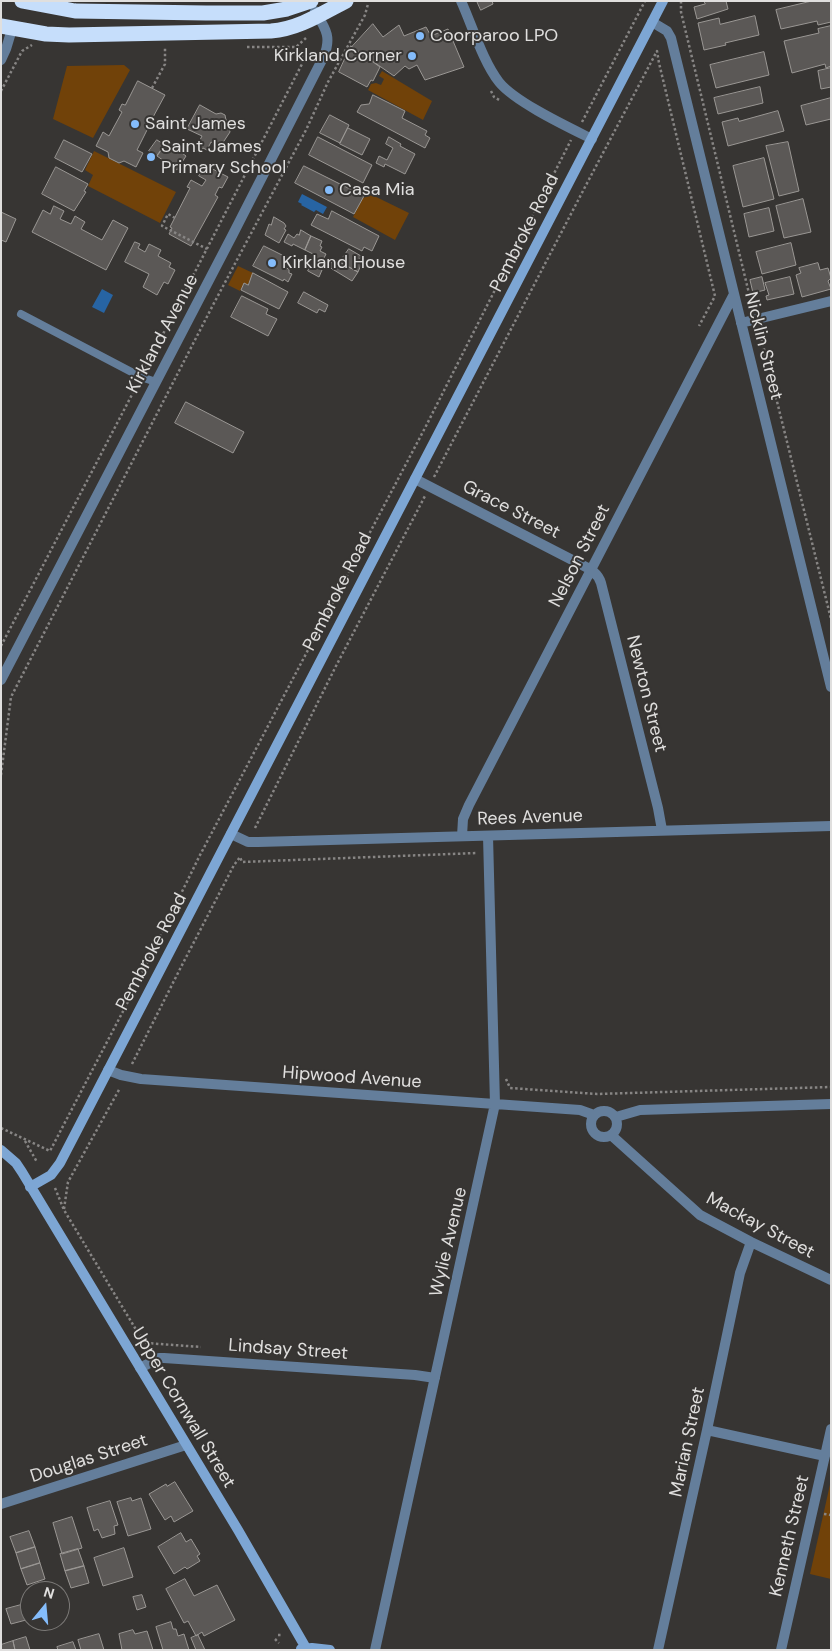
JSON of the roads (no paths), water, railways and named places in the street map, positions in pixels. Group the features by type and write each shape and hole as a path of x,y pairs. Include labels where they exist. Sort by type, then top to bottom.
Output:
{"highway":[{"path":"22,1 75,11 251,8 277,11 310,1"},
{"path":"6,28 46,34 69,35 256,32 281,30 318,16 346,1"}],"street":[{"name":"Kirkland Avenue","path":"1,680 237,228 324,56 328,40 326,31 310,1"},
{"path":"461,1 488,64 502,87 521,100 592,138"},
{"name":"Pembroke Road","path":"30,1187 51,1175 57,1169 663,1"},
{"name":"Nicklin Street","path":"652,22 665,29 670,38 831,687"},
{"path":"1,60 6,49 6,28"},
{"name":"Nelson Street","path":"462,836 462,822 467,810 734,294"},
{"path":"741,323 831,301"},
{"name":"Grace Street","path":"415,479 591,570"},
{"name":"Newton Street","path":"591,570 597,575 601,583 656,799 662,830"},
{"name":"Rees Avenue","path":"231,834 248,842 258,842 831,826"},
{"name":"Wylie Avenue","path":"376,1650 496,1104 488,836"},
{"name":"Hipwood Avenue","path":"108,1070 141,1079 580,1110 594,1115"},
{"path":"616,1117 640,1110 831,1104"},
{"path":"597,1112 609,1112 616,1117 617,1129 611,1135 603,1137 595,1134 590,1123 594,1115 597,1112"},
{"name":"Mackay Street","path":"611,1135 700,1215 751,1242 831,1280"},
{"name":"Upper Cornwall Street","path":"1,1150 16,1164 140,1368 238,1530 303,1649"},
{"name":"Marian Street","path":"658,1650 708,1430 740,1273 751,1242"},
{"name":"Lindsay Street","path":"140,1368 159,1358 164,1358 415,1375 435,1378"},
{"name":"Kenneth Street","path":"781,1650 831,1429"},
{"path":"708,1430 825,1456"},
{"name":"Douglas Street","path":"1,1504 186,1445"},
{"path":"303,1649 330,1650"}],"lane":[{"path":"21,314 141,377 156,382"}],"water":[{"path":"302,194 327,207 323,214 316,210 314,212 301,205 298,202"},
{"path":"102,289 113,295 104,313 92,307"}],"place":[{"name":"Coorparoo LPO","path":"420,36"},
{"name":"Kirkland Corner","path":"412,56"},
{"name":"Saint James","path":"135,124"},
{"name":"Saint James Primary School","path":"151,157"},
{"name":"Casa Mia","path":"329,190"},
{"name":"Kirkland House","path":"272,263"}]}
